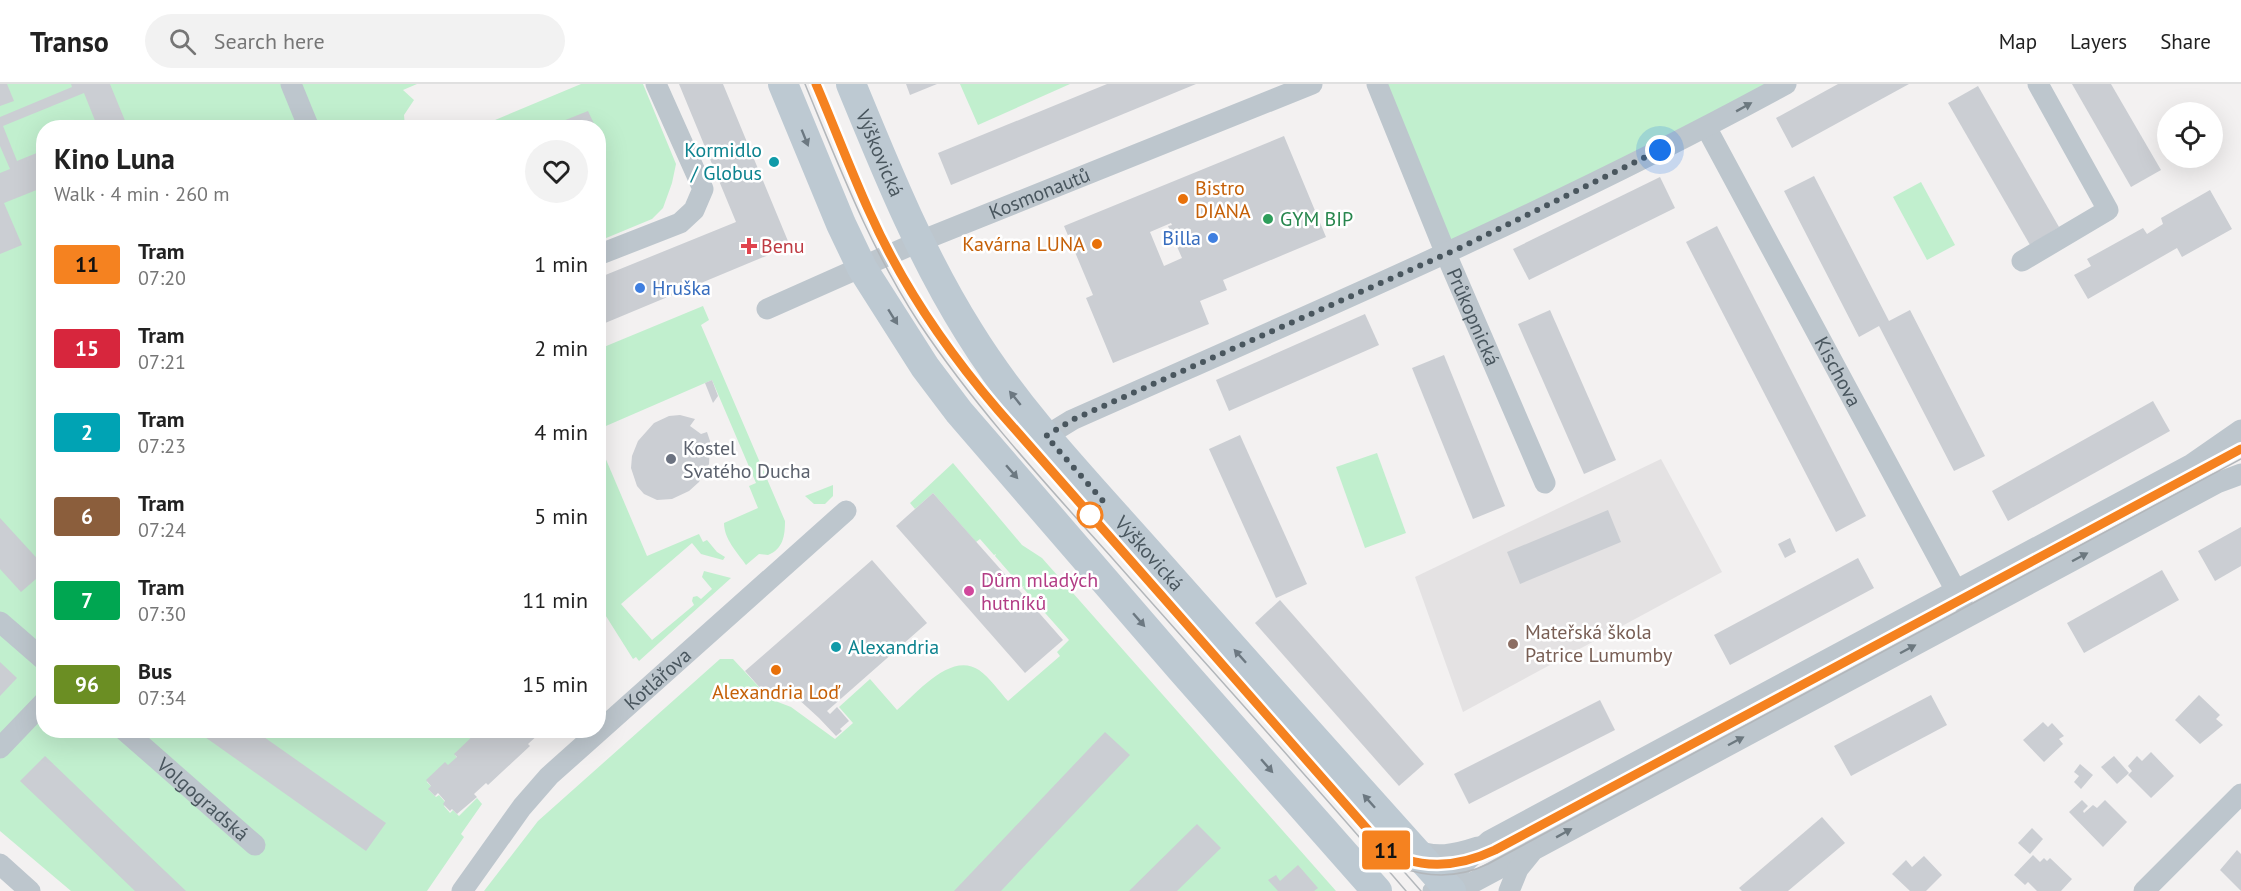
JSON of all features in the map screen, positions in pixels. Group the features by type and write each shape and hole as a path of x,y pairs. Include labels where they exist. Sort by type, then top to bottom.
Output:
{"street":[{"path":"291,84 306,120"},
{"path":"606,252 680,223 694,210 703,189 656,84"},
{"path":"783,84 841,224 862,268 925,367 959,412 1377,891"},
{"name":"Výškovická","path":"851,84 918,242 943,290 1006,386 1046,436 1446,889"},
{"name":"Kosmonautů","path":"767,309 918,242 1312,84"},
{"name":"Průkopnická","path":"1377,84 1446,254 1545,483"},
{"path":"1046,436 1072,420 1446,254 1706,128 1786,84"},
{"path":"2022,261 2108,210 2038,84"},
{"name":"Kischova","path":"1706,128 1970,616"},
{"path":"1409,845 1422,853 1452,854 1489,841 2192,464 2241,430"},
{"path":"1446,889 1540,846 2217,483 2241,474"},
{"name":"Kotlářova","path":"606,725 846,511"},
{"path":"0,622 36,653"},
{"path":"0,748 36,710"},
{"name":"Volgogradská","path":"133,738 255,844"},
{"name":"Kotlářova","path":"462,891 522,807 549,776 592,738"},
{"path":"2144,891 2241,795"},
{"path":"1446,889 1489,841"},
{"path":"1509,891 1522,863 1540,846"},
{"path":"0,864 30,891"}],"shaded area":[{"name":"Mateřská škola Patrice Lumumby","path":"1661,459 1722,572 1463,712 1415,577"}],"green space":[{"path":"0,84 417,84 403,90 414,100 404,115 404,120 36,120 36,738 474,738 455,755 457,758 448,767 445,764 427,782 432,787 429,790 436,797 439,795 446,803 444,806 450,813 453,810 459,816 477,798 482,804 461,834 464,837 427,891 71,891 0,831"},
{"path":"581,84 643,84 676,164 663,208 652,219 606,238 606,120 495,120"},
{"path":"960,84 1070,84 978,125"},
{"path":"1377,84 1786,84 1446,254"},
{"path":"1921,182 1955,245 1927,260 1893,197"},
{"path":"703,306 709,320 701,325 785,521 784,537 777,549 768,555 759,554 746,565 729,540 724,523 758,508 749,486 756,483 712,380 606,426 606,346"},
{"path":"1377,453 1406,533 1365,548 1336,467"},
{"path":"606,459 647,556 699,534 703,542 707,540 717,552 725,557 723,560 701,554 692,543 621,604 652,640 694,605 693,597 697,596 701,599 712,589 702,577 704,571 731,578 639,661 636,657 633,659 606,616"},
{"path":"953,463 1022,545 1042,558 1336,891 484,891 538,821 720,659 733,659 770,699 791,707 835,739 853,723 839,707 870,679 897,710 935,676 957,666 968,666 983,673 1008,701 1060,656 1057,652 1069,640 1023,588 1024,586 1022,587 995,556 996,554 994,555 980,539 976,542 933,493 915,509 910,503"},
{"path":"833,485 833,496 825,504 814,504 805,496"}],"building":[{"path":"0,84 7,84 14,101 0,106"},
{"path":"71,84 110,84 125,120 95,120 84,93 3,126 17,161 36,153 36,190 4,203 22,245 0,254 0,173 10,169 0,146 0,117 72,87"},
{"path":"679,84 723,84 790,246 606,323 606,275 736,222"},
{"path":"906,84 937,84 910,95"},
{"path":"1107,84 1196,84 951,185 938,153"},
{"path":"1838,84 1909,84 1792,148 1776,118"},
{"path":"2072,84 2111,84 2157,163 2157,168 2161,170 2131,187"},
{"path":"1978,86 2059,227 2030,245 1948,103"},
{"path":"588,111 592,120 566,120"},
{"path":"1284,136 1326,237 1223,280 1227,290 1200,301 1209,324 1113,363 1086,298 1093,295 1064,226","holes":["1171,223 1172,225 1168,226 1182,258 1164,266 1150,232"]},
{"path":"1814,176 1889,321 1910,310 1985,456 1954,471 1879,326 1859,337 1784,191"},
{"path":"1660,177 1675,208 1529,280 1513,249"},
{"path":"2210,190 2232,229 2182,257 2177,248 2088,299 2074,275 2091,266 2087,259 2143,228 2147,234 2163,224 2161,218"},
{"path":"1717,226 1866,516 1836,532 1686,242"},
{"path":"1550,310 1616,460 1584,474 1518,324"},
{"path":"1365,314 1379,345 1229,411 1216,380"},
{"path":"1444,355 1505,506 1473,519 1412,368"},
{"path":"712,380 718,396 713,403 705,383"},
{"path":"2153,401 2170,431 2008,521 1992,491"},
{"name":"Kostel Svatého Ducha","path":"680,415 695,419 690,426 701,434 707,432 710,441 709,464 699,482 689,491 672,499 657,500 644,494 637,486 631,468 632,456 638,441 654,423 669,416"},
{"path":"1240,435 1307,584 1276,598 1209,449"},
{"path":"933,493 1063,640 1025,673 896,526"},
{"path":"1608,510 1621,542 1520,584 1507,552"},
{"path":"0,518 36,557 36,579 21,592 0,569"},
{"path":"2241,527 2241,566 2215,581 2198,551"},
{"path":"1790,538 1796,552 1785,558 1778,544"},
{"path":"1858,558 1874,588 1730,665 1714,635"},
{"name":"Alexandria","path":"872,560 927,623 827,711 830,714 837,707 849,721 836,736 785,687 770,699 745,671"},
{"path":"2162,570 2179,600 2084,653 2067,623"},
{"path":"1280,600 1424,764 1399,786 1255,623"},
{"path":"0,662 17,678 0,696"},
{"path":"1931,695 1947,725 1851,776 1834,746"},
{"path":"2199,695 2220,715 2216,719 2223,725 2200,744 2175,720"},
{"path":"1600,700 1615,730 1469,804 1454,774"},
{"path":"2043,722 2048,727 2052,723 2064,736 2059,739 2063,744 2044,762 2023,740"},
{"path":"1105,732 1130,755 1001,891 954,891"},
{"path":"206,738 265,738 386,823 366,851"},
{"path":"471,738 535,738 528,744 530,746 488,785 486,783 474,794 477,797 457,814 443,804 445,801 438,793 435,796 428,789 431,786 426,780 445,762 448,765 457,757 454,754"},
{"path":"2151,752 2174,776 2151,798 2128,775 2132,771 2128,766 2137,756 2142,761"},
{"path":"45,756 186,891 135,891 20,781"},
{"path":"2114,756 2129,773 2117,784 2101,767"},
{"path":"2080,764 2093,775 2081,789 2074,782 2079,776 2074,772"},
{"path":"2082,800 2088,806 2083,811 2084,813 2093,805 2097,808 2105,800 2127,822 2103,847 2069,812"},
{"path":"1822,817 1845,843 1788,891 1742,891 1739,888"},
{"path":"1197,824 1221,848 1177,891 1129,891"},
{"path":"2032,828 2043,839 2030,854 2018,843"},
{"path":"2237,850 2241,854 2241,891 2220,870"},
{"path":"2033,855 2040,862 2044,858 2047,861 2050,858 2072,879 2061,891 2037,891 2028,882 2025,885 2014,875"},
{"path":"1924,856 1942,875 1926,891 1910,891 1892,874 1906,860 1912,867"},
{"path":"1298,865 1318,888 1314,891 1278,891 1268,880 1276,875 1280,881"}],"tram line":[{"path":"805,84 843,176 885,266 919,323 963,385 1036,473 1406,891"},
{"path":"816,84 856,183 883,239 924,308 970,375 1421,891"},
{"name":"11","path":"816,84 870,213 891,254 927,315 986,396 1383,847 1392,854 1411,861 1434,865 1454,863 1475,859 1495,850 2241,449"},
{"path":"1399,867 1421,873 1444,875 1466,872 1488,864 2241,459"},
{"path":"1861,654 2065,544"},
{"path":"1589,799 1652,765"},
{"path":"1390,852 1429,864 1467,860 1503,846 1539,827"}],"place":[{"name":"Kormidlo / Globus","path":"774,162"},
{"name":"Bistro DIANA","path":"1183,199"},
{"name":"GYM BIP","path":"1268,219"},
{"name":"Billa","path":"1213,238"},
{"name":"Kavárna LUNA","path":"1097,244"},
{"name":"Benu","path":"749,246"},
{"name":"Hruška","path":"640,288"},
{"name":"Kostel Svatého Ducha","path":"671,459"},
{"name":"Dům mladých hutníků","path":"969,591"},
{"name":"Mateřská škola Patrice Lumumby","path":"1513,644"},
{"name":"Alexandria","path":"836,647"},
{"name":"Alexandria Loď","path":"776,670"}],"route":[{"path":"1090,515 1104,502 1046,436 1072,420 1462,247 1660,150"}]}
